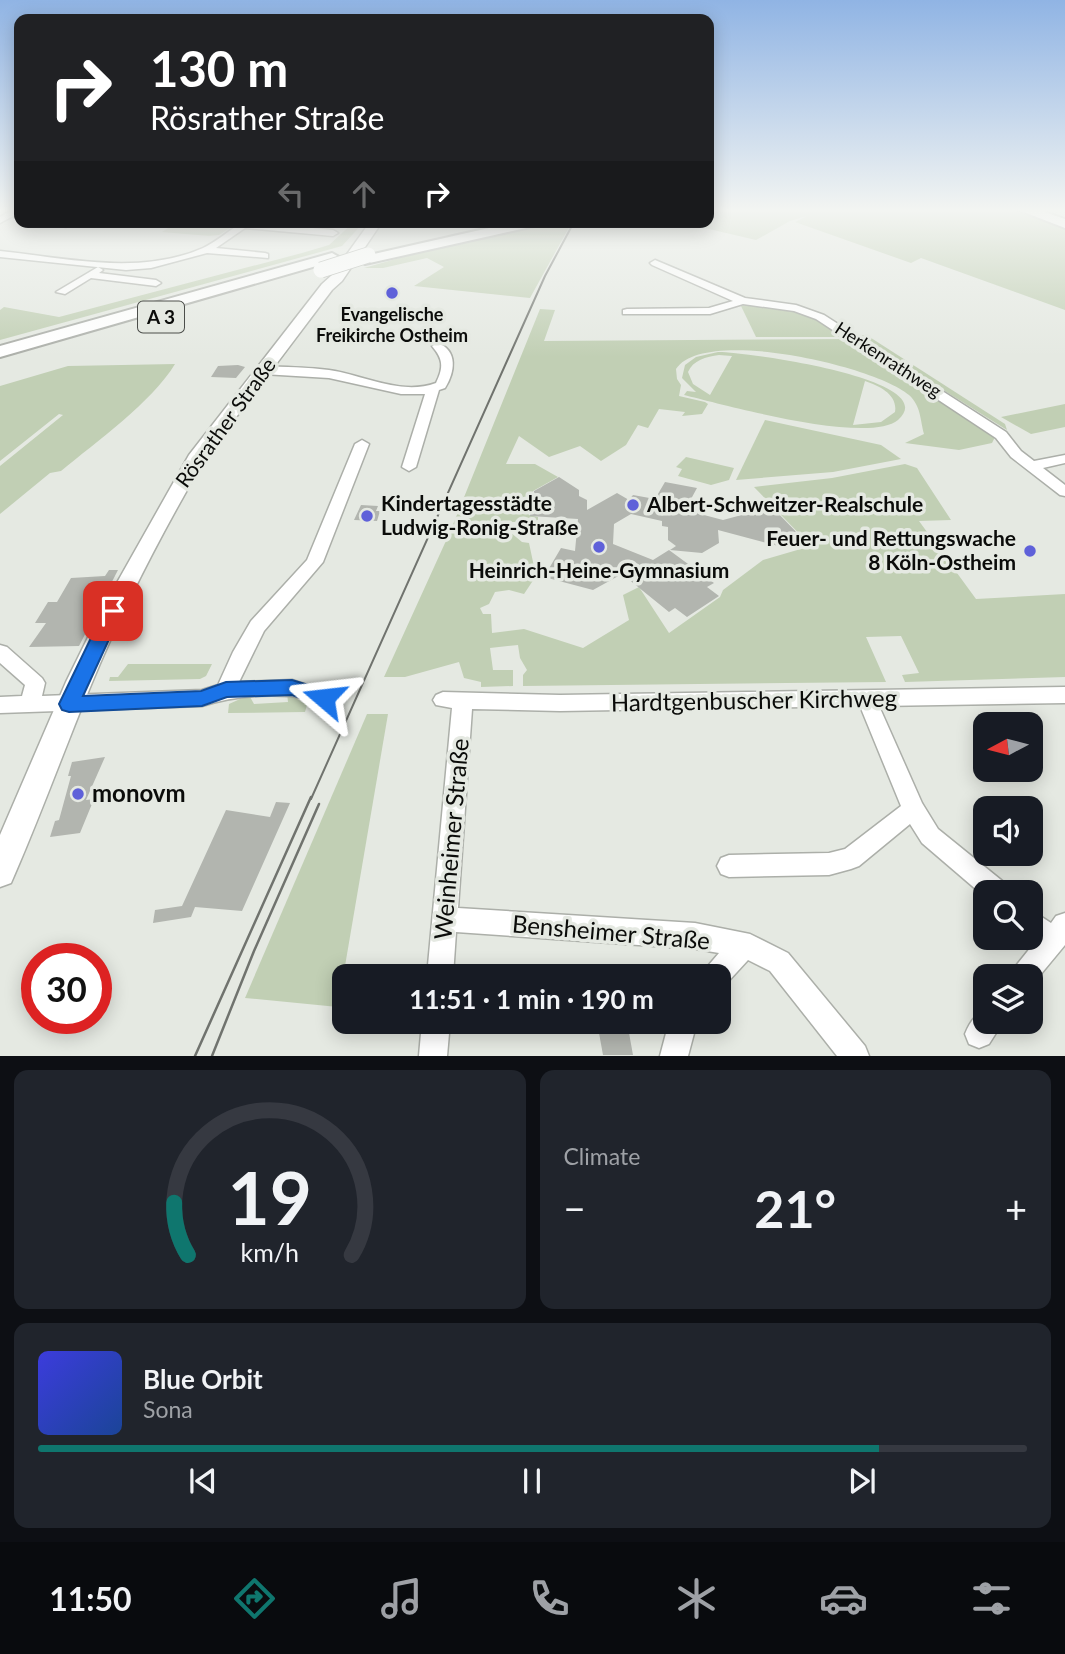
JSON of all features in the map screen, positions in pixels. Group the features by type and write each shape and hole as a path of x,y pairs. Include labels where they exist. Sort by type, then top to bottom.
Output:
{"highway":[{"path":"327,271 356,258"},
{"name":"A 3","path":"0,363 327,271 356,258"},
{"name":"A 3","path":"0,352 327,271"}],"main road":[{"name":"Rösrather Straße","path":"0,872 69,704 113,611 181,483 198,455 263,370 327,271 337,278 351,258"}],"street":[{"path":"41,258 145,266 175,258"},
{"name":"Herkenrathweg","path":"655,263 743,301 796,308 820,317 1001,436 1016,454 1032,466"},
{"path":"61,292 106,265"},
{"path":"88,275 156,283"},
{"name":"Herkenrathweg","path":"627,312 710,311 743,301"},
{"path":"263,370 330,374 390,388 433,389 441,385 449,363 447,354 438,346"},
{"path":"410,467 433,389"},
{"path":"226,690 247,643 264,619 314,562 362,444"},
{"path":"1032,466 1065,459"},
{"path":"1032,466 1065,492"},
{"path":"0,652 35,683 30,705"},
{"path":"0,705 202,698 226,690 292,688 324,698"},
{"name":"Hardtgenbuscher Kirchweg","path":"453,701 867,700 1065,695"},
{"path":"867,700 913,809 930,836 983,880"},
{"name":"Weinheimer Straße","path":"441,964 453,701"},
{"path":"729,866 829,864 851,858 913,809"},
{"name":"Bensheimer Straße","path":"445,919 695,936 750,947 779,962 855,1055"},
{"path":"1034,964 1059,933"},
{"path":"727,964 742,947"},
{"path":"433,1055 435,1034"},
{"path":"674,1055 680,1034"}],"green space":[{"path":"282,258 297,258 0,340 0,310 4,307 59,317"},
{"path":"398,258 426,258 383,268 364,268"},
{"path":"428,258 552,258 530,298 414,286 444,267"},
{"path":"898,258 920,258 911,263"},
{"path":"922,258 1065,258 1065,310"},
{"path":"751,304 806,313 846,337 756,337 741,306"},
{"path":"540,309 555,310 544,341 853,339 995,437 992,443 959,450 905,443 924,434 920,413 909,395 891,384 828,363 753,351 719,351 692,357 676,369 681,385 679,396 708,404 702,414 682,416 685,412 659,409 648,428 638,425 626,445 601,461 580,446 549,457 519,436 506,464 535,464 558,477 533,491 529,515 538,517 538,520 510,522 495,531 500,536 510,532 522,542 529,543 536,576 524,594 509,590 495,592 489,604 480,608 483,614 491,614 492,633 524,629 583,648 629,620 623,595 639,587 669,633 720,597 723,590 763,560 811,546 754,487 832,478 905,464 917,468 951,520 919,521 976,599 1065,594 1065,677 905,682 902,675 919,673 901,636 866,637 886,682 523,686 523,675 527,670 520,658 518,645 490,648 493,670 513,670 513,686 481,687 481,682 464,678 459,662 405,677 384,677 450,532"},
{"path":"868,336 1005,424 1007,430 859,337"},
{"path":"718,352 733,353 833,370 867,380 893,392 905,405 898,420 882,427 828,426 762,414 684,395 687,391 696,392 682,378 685,365 696,357","holes":["719,355 732,356 710,395 693,384 688,372 697,362","865,381 891,396 895,412 881,422 853,425"]},
{"path":"175,364 152,393 122,421 61,471 50,473 0,514 0,466 63,415 59,414 0,461 0,386 68,366"},
{"path":"1065,404 1065,427 1031,434 1001,417"},
{"path":"765,420 881,445 901,459 833,472 736,480"},
{"path":"686,457 734,468 729,480 711,485 678,476 682,469 676,467"},
{"path":"128,664 212,664 206,676 200,679 109,681 110,677 118,677"},
{"path":"287,693 307,705 305,712 228,713 229,704 249,695 254,704 288,702"},
{"path":"367,714 388,714 345,964 332,964 332,1006 245,998"}],"building":[{"path":"218,366 245,367 236,378 211,377"},
{"name":"Heinrich-Heine-Gymnasium","path":"559,477 579,490 579,496 587,500 587,510 617,493 629,500 633,495 655,499 665,482 697,488 685,510 723,520 772,507 806,542 786,548 718,530 719,543 702,553 670,550 676,546 668,540 668,527 662,526 662,521 631,514 614,524 613,544 653,560 669,550 714,583 707,587 719,596 687,617 675,608 669,612 622,574 593,590 544,577 561,548 575,551 578,519 530,516 534,491"},
{"name":"Kindertagesstädte Ludwig-Ronig-Straße","path":"361,505 378,506 376,511 380,511 377,521 354,520"},
{"path":"109,570 118,570 79,646 29,647 46,623 35,623 48,602 57,602 71,578 105,576"},
{"name":"monovm","path":"105,757 86,800 94,799 80,833 50,837 55,821 59,820 72,762"},
{"path":"276,802 290,803 242,911 195,907 191,917 153,923 155,910 182,906 226,810 270,817"},
{"path":"599,1034 629,1034 633,1055 603,1055"}],"tram line":[{"path":"311,799 555,258"},
{"path":"195,1056 311,797"},
{"path":"212,1056 254,951 319,804"}],"place":[{"name":"Evangelische Freikirche Ostheim","path":"392,293"},
{"name":"Albert-Schweitzer-Realschule","path":"633,505"},
{"name":"Kindertagesstädte Ludwig-Ronig-Straße","path":"367,516"},
{"name":"Heinrich-Heine-Gymnasium","path":"599,547"},
{"name":"Feuer- und Rettungswache 8 Köln-Ostheim","path":"1030,551"},
{"name":"monovm","path":"78,794"}],"route":[{"path":"113,611 69,704 202,698 226,690 292,688 324,698"}]}
